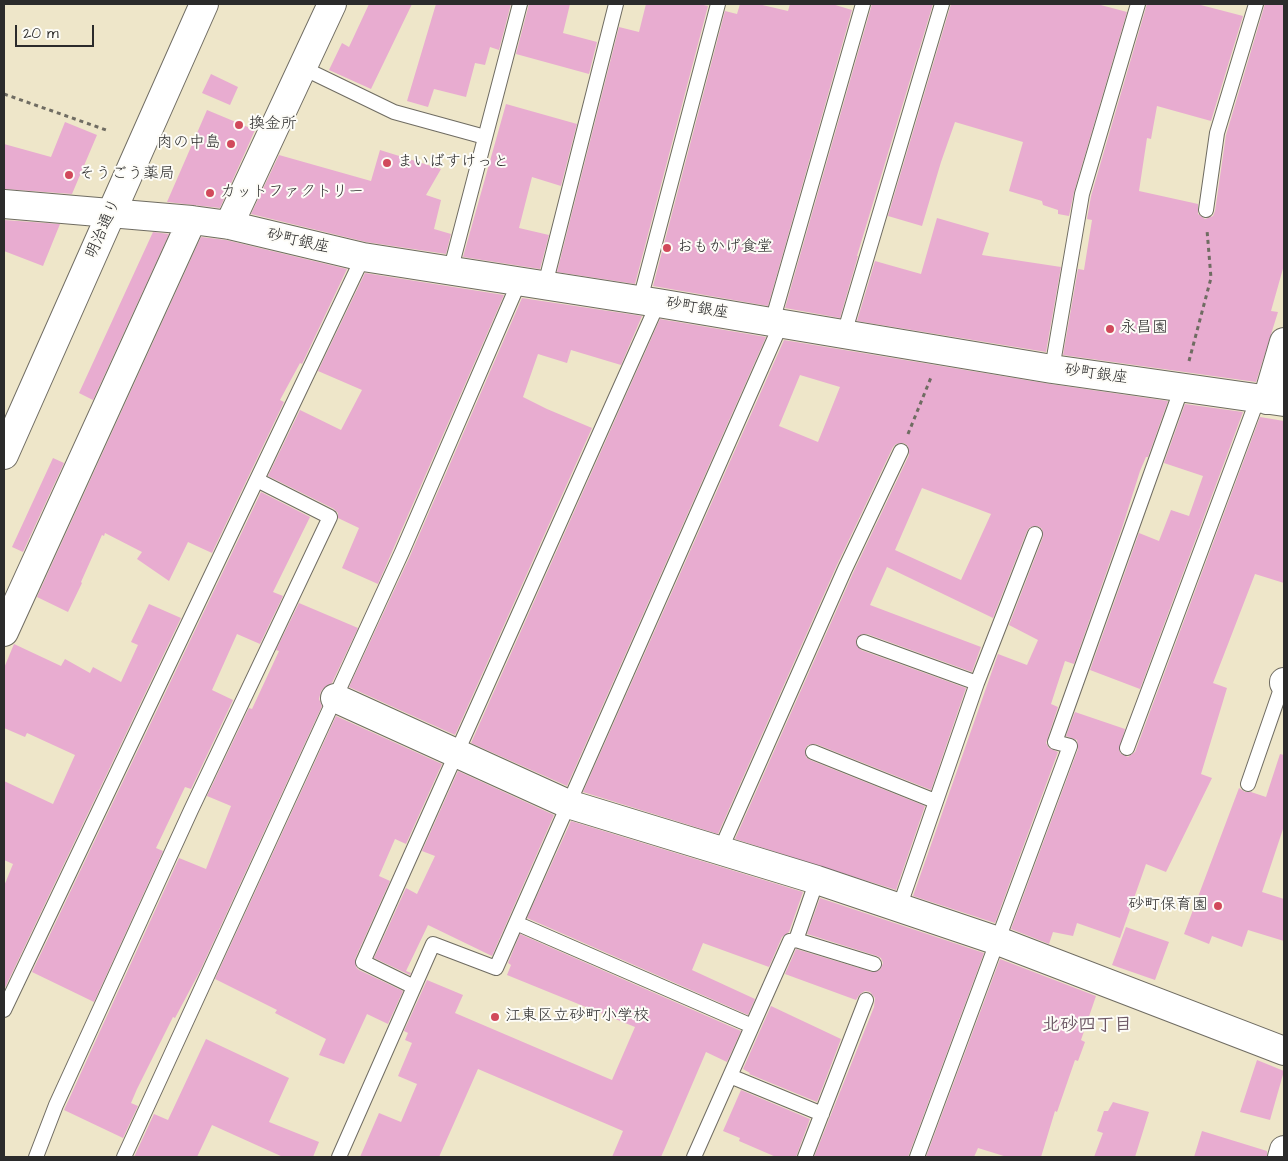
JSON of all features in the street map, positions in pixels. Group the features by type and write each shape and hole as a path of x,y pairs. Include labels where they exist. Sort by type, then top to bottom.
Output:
{"street":[{"name":"明治通り","path":"4,455 204,4"},
{"path":"229,225 332,4"},
{"name":"砂町銀座","path":"4,204 192,220 229,225 362,257 450,272 649,301 1052,369 1270,400"},
{"path":"4,632 192,220"},
{"path":"1270,400 1284,342"},
{"path":"336,698 458,752 568,804 817,880 998,941 1284,1051"},
{"path":"1282,1157 1284,1150"}],"lane":[{"path":"450,272 520,4"},
{"path":"545,285 616,4"},
{"path":"414,987 363,962 458,752 649,301 718,4"},
{"path":"339,1157 433,944 496,968 777,323 863,4"},
{"path":"844,334 942,4"},
{"path":"1052,369 1082,194 1138,4"},
{"path":"1206,210 1217,134 1256,4"},
{"path":"303,68 394,112 485,137"},
{"path":"4,1010 362,257"},
{"path":"124,1157 406,543 519,282"},
{"path":"917,1157 1070,746 1055,742 1182,387"},
{"path":"1127,748 1270,400"},
{"path":"720,851 845,569 901,451"},
{"path":"36,1157 56,1105 158,882 330,517 257,480"},
{"path":"899,908 977,683 1035,534"},
{"path":"864,642 977,683"},
{"path":"1248,784 1284,682"},
{"path":"813,752 935,801"},
{"path":"796,940 817,880"},
{"path":"516,923 752,1026"},
{"path":"694,1157 790,941 796,940 874,964"},
{"path":"805,1157 866,1000"},
{"path":"730,1076 822,1114"}],"path":[{"path":"4,94 109,131"},
{"path":"1182,387 1211,278 1206,210"},
{"path":"901,451 942,351"}],"building":[{"path":"369,4 412,4 371,89 329,70 342,43 349,47"},
{"path":"436,4 511,4 499,50 490,47 485,65 475,63 466,97 434,89 428,107 407,101"},
{"path":"529,4 570,4 563,33 597,42 589,74 516,54"},
{"path":"646,4 699,4 708,6 635,284 557,272 619,27 639,32"},
{"path":"740,4 758,4 788,11 790,4 832,4 852,10 768,306 653,286 725,11 737,14"},
{"path":"872,4 933,4 840,318 785,308"},
{"path":"951,4 1097,4 1127,12 1074,192 1069,216 1058,214 1058,210 1043,205 1042,201 1009,191 1023,142 955,122 922,226 888,216"},
{"path":"1147,4 1197,4 1243,16 1211,121 1157,106 1151,139 1147,138 1139,191 1198,204 1198,214 1205,219 1213,216 1215,211 1226,135 1265,4 1284,4 1284,265 1271,311 1278,312 1256,382 1063,355 1078,269 1084,270 1092,220 1087,219 1091,196"},
{"path":"211,74 238,87 230,105 202,93"},
{"path":"506,104 577,124 561,186 532,177 519,228 549,235 540,269 463,257"},
{"path":"207,110 255,130 220,208 167,202"},
{"path":"65,122 97,135 72,194 4,189 4,144 51,157"},
{"path":"380,150 441,169 426,195 441,200 434,229 451,234 446,254 366,242 251,214 279,155 371,181"},
{"path":"937,218 989,233 982,255 1061,267 1046,352 857,321 875,261 921,274"},
{"path":"4,220 60,224 43,266 4,251"},
{"path":"153,232 169,234 93,400 79,393"},
{"path":"201,237 226,240 347,269 302,364 300,363 280,400 284,402 212,553 188,542 169,581 137,559 142,552 105,533 104,536 102,535 68,612 37,597"},
{"path":"365,273 504,295 378,584 342,568 359,528 338,518 338,513 334,509 268,476 300,410 341,430 362,390 318,371"},
{"path":"522,298 642,316 621,365 571,350 567,363 538,354 523,397 592,428 455,735 349,687 410,556"},
{"path":"660,319 766,337 567,786 471,743"},
{"path":"784,340 1050,384 1168,401 1148,457 1146,457 1140,471 1074,664 1065,661 1051,704 1058,707 1046,743 1049,748 1058,752 995,923 913,896 998,654 1027,665 1038,640 1009,625 1043,537 1042,529 1038,526 1030,527 1027,531 993,618 887,567 870,605 981,647 972,672 867,634 862,634 856,639 856,644 861,650 966,688 931,790 816,744 808,745 805,749 806,757 810,760 925,806 896,890 735,839 853,573 909,455 908,446 904,443 896,444 893,447 837,565 718,834 583,792","holes":["800,375 840,387 818,442 779,426","922,488 991,514 961,580 895,550"]},
{"path":"1185,404 1243,412 1140,689 1090,670 1139,533 1159,541 1171,510 1189,516 1203,476 1164,463"},
{"path":"1260,417 1284,421 1284,583 1255,574 1213,683 1227,688 1201,774 1212,778 1166,872 1146,864 1120,938 1077,923 1073,936 1053,932 1049,944 1011,929 1078,749 1077,740 1066,736 1075,712 1125,729 1119,750 1121,754 1128,757 1135,752"},
{"path":"53,458 64,463 23,552 12,547"},
{"path":"261,492 310,517 273,592 283,596 260,644 237,634 212,690 233,700 191,789 185,787 156,848 163,851 94,1002 32,972"},
{"path":"299,603 358,628 332,683 321,691 319,699 322,706 200,971 175,1018 173,1017 137,1089 131,1103 138,1106 123,1138 64,1110 179,858 206,869 231,806 207,796 249,708 252,709 279,651 276,650"},
{"path":"149,604 181,618 4,990 4,886 13,864 4,860 4,781 53,804 75,755 27,733 25,737 4,728 4,668 14,644 61,666 65,659 90,673 93,667 121,682 138,645 131,642"},
{"path":"336,716 442,764 406,844 395,839 379,876 390,881 355,959 356,967 359,970 403,991 388,1024 367,1014 344,1064 319,1055 326,1039 275,1013 277,1010 215,979"},
{"path":"1280,754 1284,755 1284,826 1262,892 1284,899 1284,941 1248,930 1242,947 1212,936 1209,944 1184,934 1239,788 1245,792 1266,797"},
{"path":"458,771 554,815 492,956 428,925 406,971 411,973 410,975 374,958 406,888 417,894 435,856 422,851"},
{"path":"571,821 803,892 789,932 782,937 769,967 703,943 692,970 755,999 748,1015 527,918"},
{"path":"820,898 984,953 908,1157 814,1157 874,1007 875,998 870,992 865,991 856,1000 785,974 796,949 872,972 880,970 883,963 881,958 877,956 807,934"},
{"path":"1126,927 1169,942 1155,980 1112,965"},
{"path":"520,934 741,1031 727,1062 706,1052 661,1157 612,1157 623,1131 478,1069 439,1157 360,1157 379,1113 401,1122 417,1084 398,1076 412,1043 405,1040 408,1033 404,1031 427,980 463,995 455,1013 612,1080 635,1027 507,975 511,965 508,963"},
{"path":"1000,959 1096,996 1081,1040 1085,1042 1078,1061 1075,1060 1057,1112 1055,1111 1041,1157 1007,1157 978,1148 974,1157 926,1157"},
{"path":"771,1006 841,1039 817,1102 749,1074 743,1069"},
{"path":"206,1039 289,1078 269,1122 319,1142 313,1157 283,1157 212,1125 197,1157 134,1157 154,1114 168,1120"},
{"path":"1257,1060 1284,1071 1270,1120 1240,1112"},
{"path":"741,1090 810,1119 796,1157 776,1157 739,1141 740,1138 723,1131"},
{"path":"1113,1102 1149,1112 1135,1157 1094,1157 1103,1133 1097,1131 1104,1111 1108,1111"},
{"path":"1202,1131 1267,1151 1267,1157 1194,1157"}],"place":[{"name":"換金所","path":"239,125"},
{"name":"肉の中島","path":"231,144"},
{"name":"まいばすけっと","path":"387,163"},
{"name":"そうごう薬局","path":"69,175"},
{"name":"カットファクトリー","path":"210,193"},
{"name":"おもかげ食堂","path":"667,248"},
{"name":"永昌園","path":"1110,329"},
{"name":"砂町保育園","path":"1218,906"},
{"name":"江東区立砂町小学校","path":"495,1017"}],"district":[{"name":"北砂四丁目","path":"1087,1026"}]}
